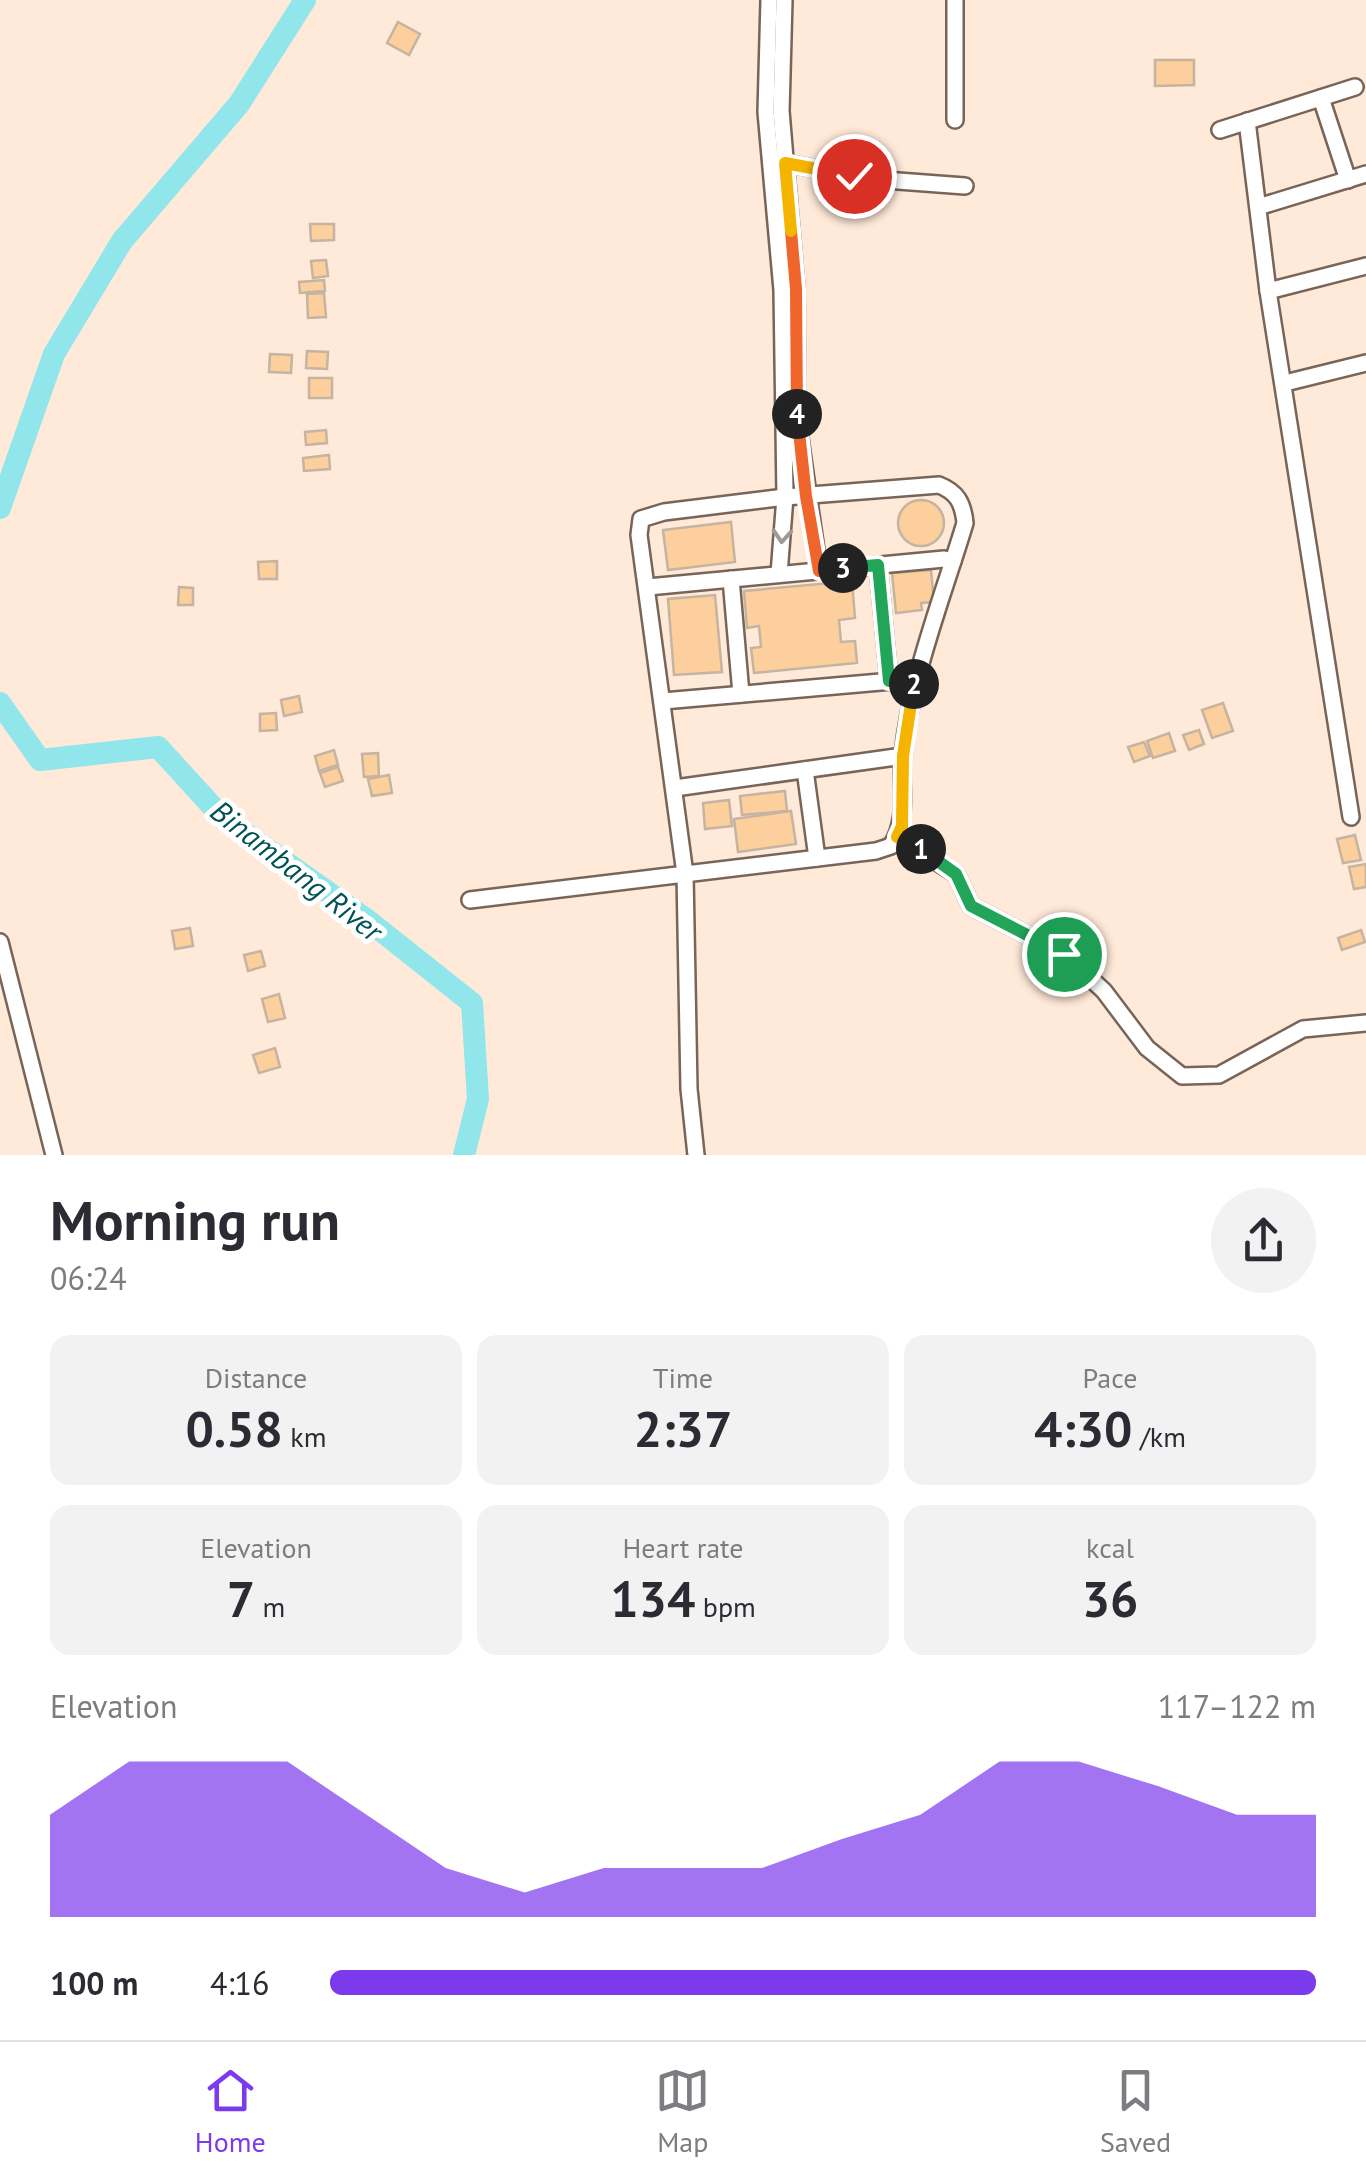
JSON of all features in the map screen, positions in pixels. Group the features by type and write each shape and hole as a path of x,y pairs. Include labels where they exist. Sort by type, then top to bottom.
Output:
{"street":[{"path":"769,0 766,112 782,290 784,497 780,574"},
{"path":"784,0 780,71 796,289 798,417 819,571"},
{"path":"954,0 956,120"},
{"path":"1220,130 1355,87"},
{"path":"1321,98 1348,180"},
{"path":"1246,121 1268,291 1351,817"},
{"path":"785,163 871,179 965,186"},
{"path":"1258,207 1366,174"},
{"path":"1268,291 1366,266"},
{"path":"1285,383 1366,363"},
{"path":"470,900 685,874 817,858 876,851 892,846 902,826 903,756 915,679 965,523 963,508 953,491 939,485 784,497 664,512 642,519 640,535 685,874 688,1089 696,1155"},
{"path":"648,587 953,561"},
{"path":"878,565 889,681"},
{"path":"730,579 741,694"},
{"path":"663,701 915,679"},
{"path":"674,788 903,756"},
{"path":"806,770 817,858"},
{"path":"897,837 956,874 971,906 1064,954 1104,991 1147,1048 1182,1076 1219,1074 1303,1029 1366,1023"},
{"path":"0,942 54,1155"}],"building":[{"path":"398,22 420,34 409,55 387,43"},
{"path":"1155,60 1194,60 1194,85 1155,86"},
{"path":"310,224 334,224 334,240 311,241"},
{"path":"326,260 328,276 313,278 311,261"},
{"path":"324,280 325,291 300,293 299,282"},
{"path":"324,293 326,317 308,318 307,294"},
{"path":"307,351 328,352 327,369 306,368"},
{"path":"270,354 292,355 291,373 269,372"},
{"path":"309,378 332,378 332,398 309,398"},
{"path":"326,430 327,443 306,445 305,432"},
{"path":"329,455 330,469 304,471 303,458"},
{"path":"921,500 938,506 944,523 938,540 921,546 904,540 898,523 904,506"},
{"path":"731,522 735,562 668,570 663,530"},
{"path":"277,561 277,579 259,579 258,562"},
{"path":"931,570 934,602 921,603 922,610 896,613 892,573"},
{"path":"852,581 855,618 839,620 841,642 855,641 857,663 754,673 751,648 761,647 759,626 747,628 744,591"},
{"path":"179,587 193,588 193,605 178,605"},
{"path":"715,595 722,672 674,675 668,599"},
{"path":"299,696 302,712 284,716 281,700"},
{"path":"1223,703 1233,731 1212,738 1202,710"},
{"path":"276,713 277,730 260,731 260,714"},
{"path":"1199,730 1204,744 1189,750 1183,735"},
{"path":"1169,733 1175,751 1153,758 1147,741"},
{"path":"1144,742 1150,756 1134,762 1128,747"},
{"path":"334,750 338,765 319,771 315,756"},
{"path":"378,753 379,776 364,777 362,754"},
{"path":"338,767 343,781 325,787 320,773"},
{"path":"389,775 392,793 372,796 368,779"},
{"path":"785,791 787,811 742,815 740,796"},
{"path":"729,800 732,826 705,829 703,803"},
{"path":"791,811 796,844 738,852 734,819"},
{"path":"1355,835 1361,860 1343,863 1337,839"},
{"path":"1366,864 1366,887 1354,889 1349,867"},
{"path":"190,928 193,946 175,949 172,931"},
{"path":"1361,930 1365,942 1342,950 1338,938"},
{"path":"261,951 265,966 248,971 244,955"},
{"path":"279,994 285,1018 268,1022 262,999"},
{"path":"275,1048 280,1067 259,1073 253,1055"}],"waterway":[{"name":"Binambang River","path":"0,508 54,354 122,241 239,104 305,0"},
{"name":"Binambang River","path":"0,703 40,760 158,747 222,817 370,922 472,1003 478,1099 464,1155"}],"route":[{"path":"854,176 785,163 796,289 798,417 819,571 878,565 889,681 915,679 903,756 902,826 897,837 956,874 971,906 1064,954"}]}
